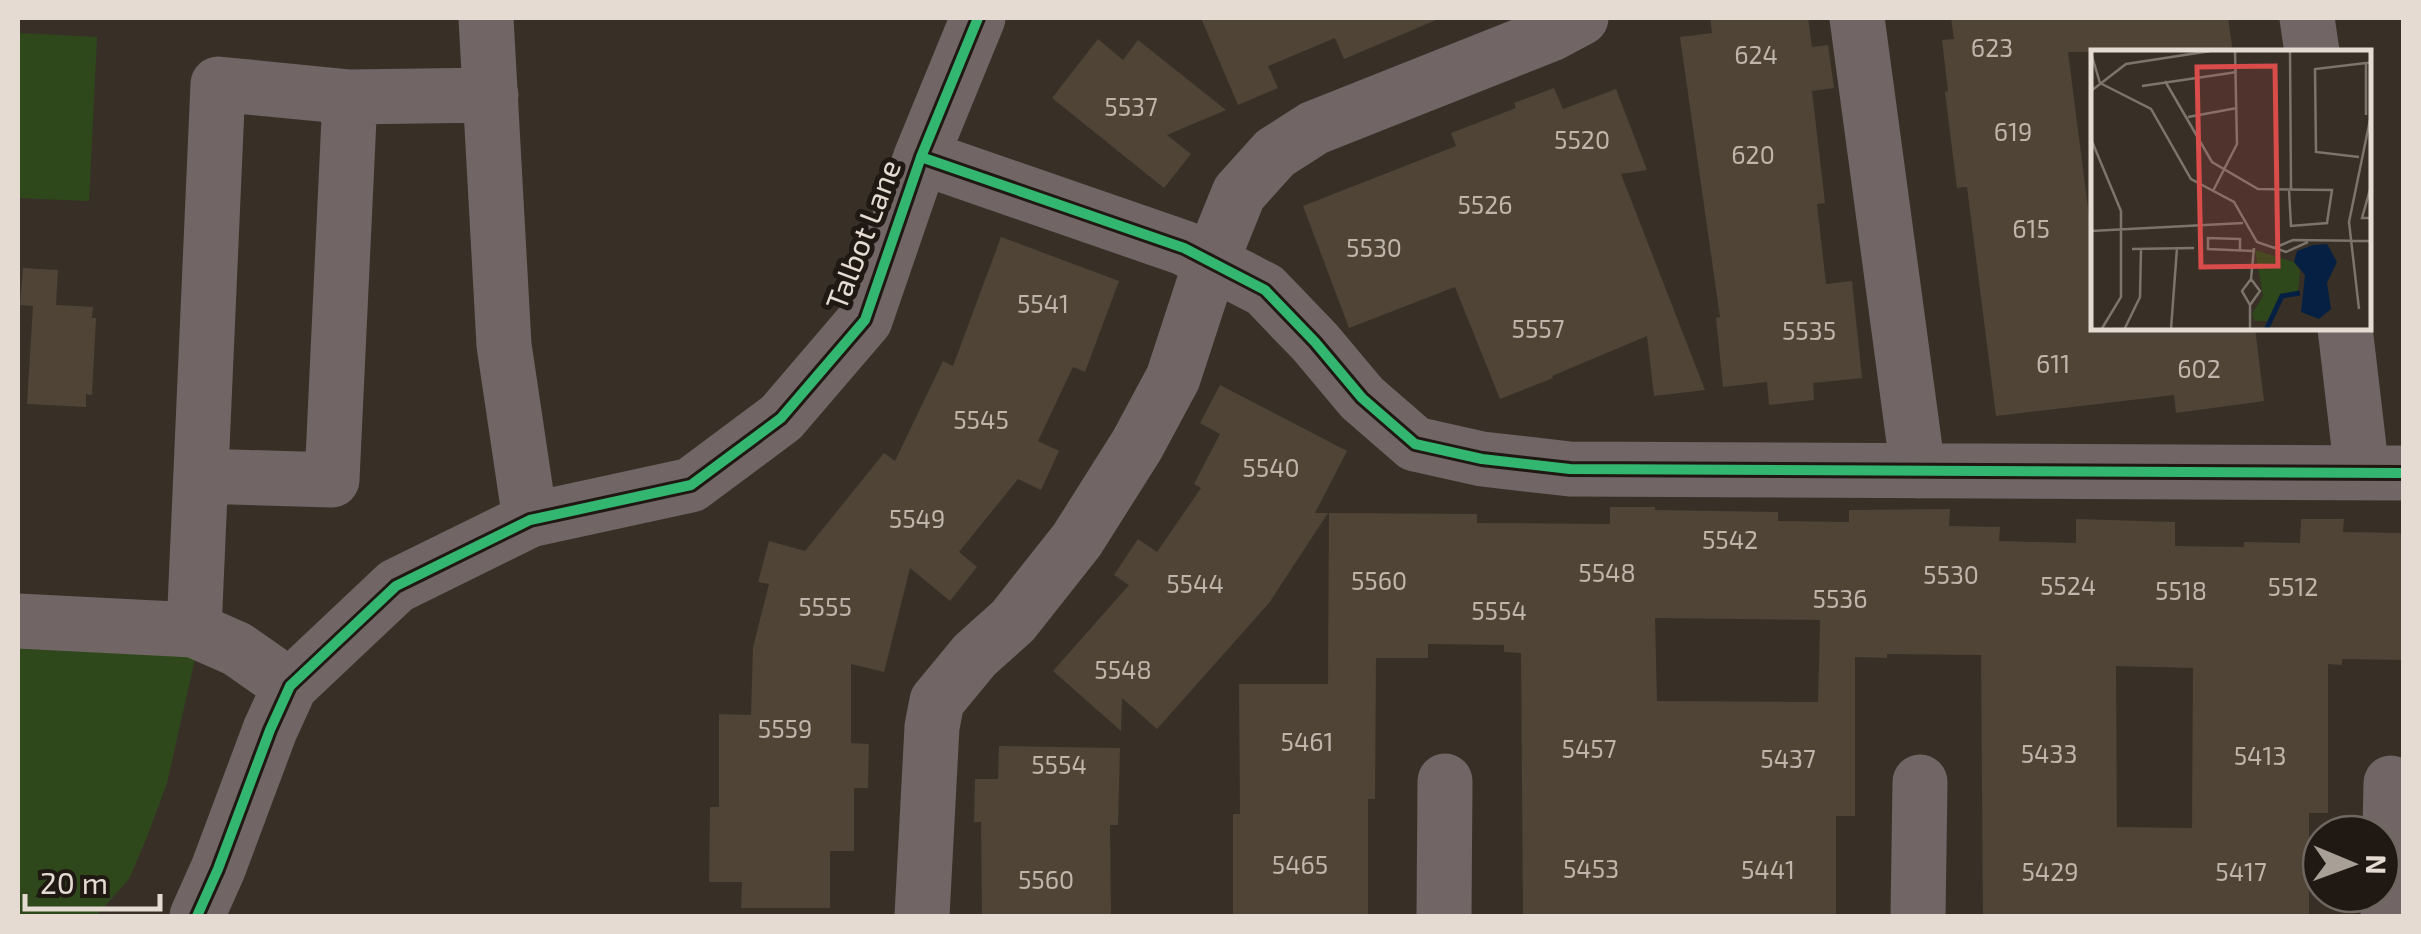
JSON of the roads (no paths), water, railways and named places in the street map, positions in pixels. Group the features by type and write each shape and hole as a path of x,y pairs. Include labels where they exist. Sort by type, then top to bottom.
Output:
{"street":[{"path":"486,18 504,345 530,520"},
{"name":"Talbot Lane","path":"290,686 396,586 530,520 692,485 780,418 865,320 920,157 978,18"},
{"path":"922,916 932,728 938,701 975,655 1013,621 1077,540 1138,445 1173,378 1210,262 1239,194 1275,153 1314,128 1551,34 1580,18"},
{"path":"1857,18 1918,471"},
{"path":"2308,18 2312,50"},
{"path":"194,630 218,84 350,97 490,95"},
{"path":"201,476 332,480 350,97"},
{"path":"920,157 1184,248 1265,290 1362,398 1415,444 1482,460 1570,469 2383,473 2346,330"},
{"path":"18,621 194,630 237,649 290,686 270,730 215,901"},
{"path":"1444,916 1445,781"},
{"path":"1918,916 1920,782"},
{"path":"2388,916 2391,782"}]}
